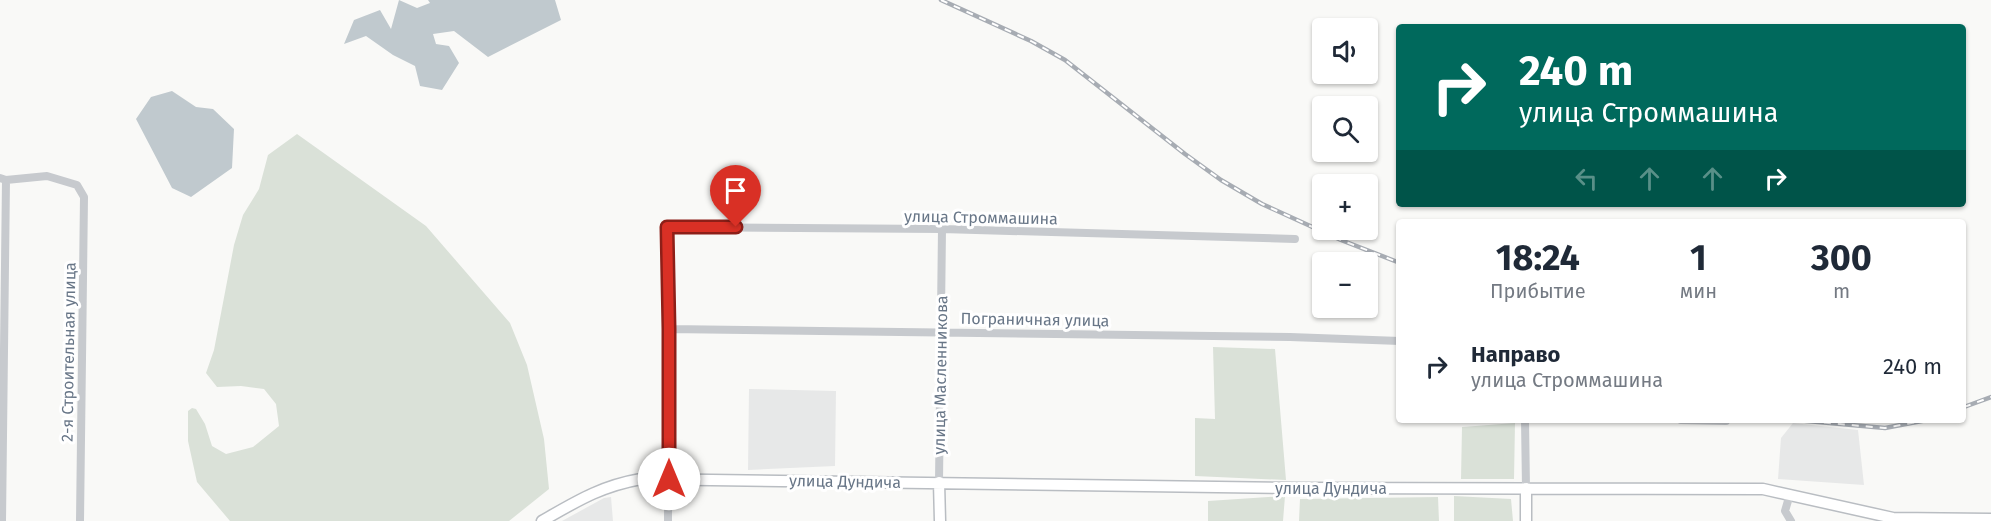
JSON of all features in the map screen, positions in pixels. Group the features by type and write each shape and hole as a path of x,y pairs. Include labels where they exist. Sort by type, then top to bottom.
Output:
{"main road":[{"name":"улица Дундича","path":"542,521 608,486 641,479 1296,488 1763,489 1893,518 1991,519"},
{"name":"улица Масленникова","path":"939,482 940,521"},
{"path":"1526,488 1527,521"}],"street":[{"name":"2-я Строительная улица","path":"3,179 47,176 77,185 84,197 80,521"},
{"path":"2,521 3,179"},
{"name":"улица Строммашина","path":"669,329 667,227 942,229 1295,239"},
{"name":"улица Масленникова","path":"939,482 942,229"},
{"path":"668,521 669,329"},
{"name":"Пограничная улица","path":"669,329 940,331 1396,340"},
{"path":"1525,423 1526,488"},
{"path":"1790,494 1785,511 1791,521"}],"shaded area":[{"path":"399,0 417,8 430,3 428,0 555,0 561,20 488,57 454,31 433,34 436,44 449,46 459,63 442,90 420,86 415,66 393,55 366,36 344,44 354,20 380,10 391,29"},
{"path":"172,91 196,107 213,109 234,129 232,168 191,197 172,188 136,119 151,97"},
{"path":"297,134 426,226 510,323 527,365 544,439 549,489 509,521 230,521 197,482 188,441 188,411 192,408 196,409 205,424 212,446 226,454 253,447 279,426 276,404 264,389 241,386 217,387 206,373 214,350 234,245 243,215 259,189 268,155"},
{"path":"1213,347 1275,349 1286,480 1195,476 1195,418 1215,419"},
{"path":"749,389 836,391 835,466 748,470"},
{"path":"1515,423 1514,479 1461,479 1462,427"},
{"path":"1793,423 1858,430 1864,485 1778,479 1781,438"},
{"path":"1285,496 1283,521 1208,521 1208,501"},
{"path":"1454,496 1511,499 1513,521 1454,521"},
{"path":"611,497 613,521 562,521 604,498"},
{"path":"1438,497 1439,521 1299,521 1300,499"}],"railway":[{"path":"941,0 1031,41 1065,60 1185,154 1221,180 1262,204 1341,240 1396,261"},
{"path":"1966,406 1991,397"},
{"path":"1829,423 1885,428 1911,423"}],"route":[{"path":"669,479 667,227 736,227"}]}
